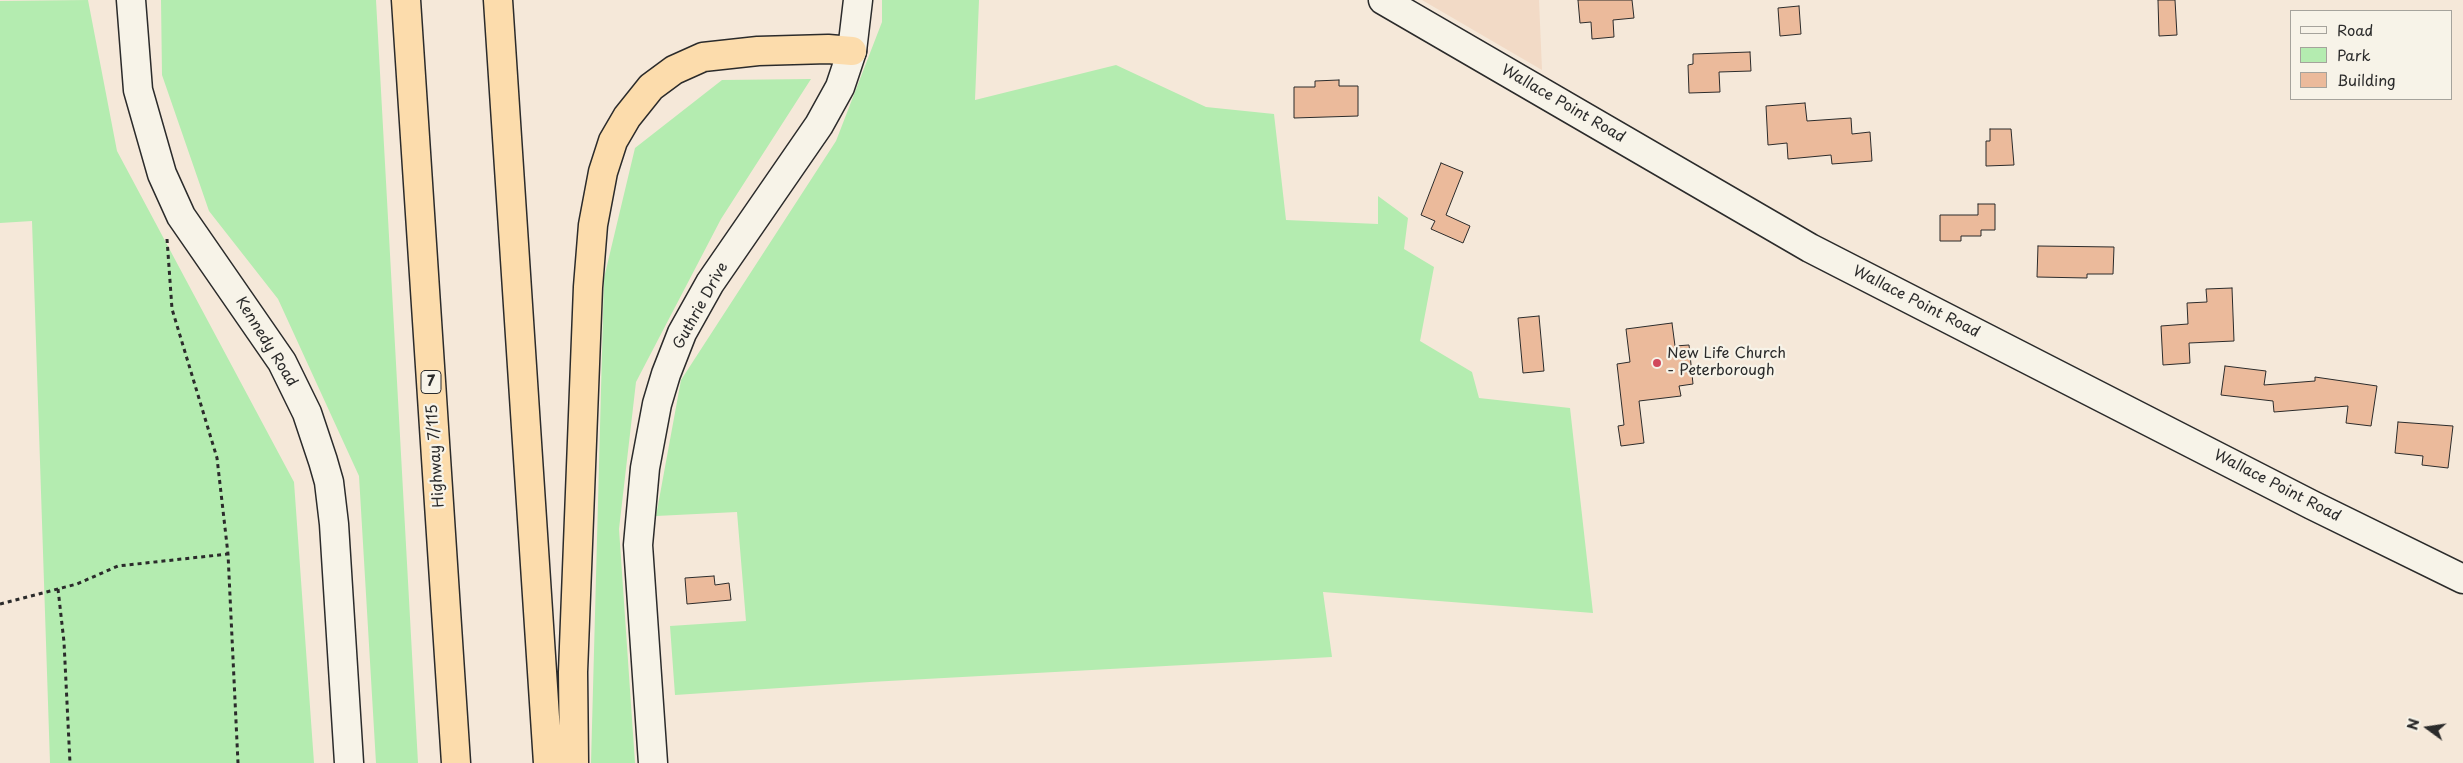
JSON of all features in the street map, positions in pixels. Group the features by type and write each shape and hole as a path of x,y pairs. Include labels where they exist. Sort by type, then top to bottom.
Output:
{"highway":[{"name":"Highway 7/115","path":"406,0 456,763"},
{"path":"498,0 548,763"},
{"path":"574,763 573,672 588,287 593,225 603,172 613,141 627,117 651,87 674,70 704,57 758,51 828,48 852,50"}],"street":[{"name":"Kennedy Road","path":"131,0 138,90 162,174 181,216 282,362 307,413 329,482 334,524 349,763"},
{"name":"Guthrie Drive","path":"653,763 638,545 645,468 657,404 682,333 710,283 819,125 840,87 852,50 858,0"},
{"name":"Wallace Point Road","path":"1383,0 1810,248 2312,505 2463,578"}],"path":[{"path":"166,232 172,310 217,458 228,554 238,763"},
{"path":"0,604 77,584 118,566 228,554"},
{"path":"58,589 64,642 70,763"}],"shaded area":[{"path":"1422,0 1539,0 1542,70"}],"green space":[{"path":"88,0 117,151 294,482 314,763 50,763 32,221 0,223 0,1"},
{"path":"161,0 376,0 418,763 376,763 359,476 278,299 209,211 162,75"},
{"path":"882,0 979,0 975,100 1116,65 1206,107 1274,114 1286,220 1378,224 1378,196 1408,218 1404,249 1434,267 1420,341 1472,372 1479,398 1570,408 1593,613 1323,592 1332,657 870,682 675,695 670,626 746,621 737,512 656,516 681,380 836,141 882,22"},
{"path":"811,79 721,219 636,382 619,529 635,763 591,763 604,278 635,148 722,80"}],"building":[{"path":"1578,0 1632,0 1634,18 1613,20 1614,37 1592,39 1591,22 1580,23"},
{"path":"2158,0 2175,0 2177,35 2159,36"},
{"path":"1799,6 1801,34 1780,36 1778,8"},
{"path":"1750,52 1751,71 1719,72 1720,92 1689,93 1688,65 1693,64 1693,54"},
{"path":"1339,80 1339,86 1358,86 1358,116 1294,118 1294,87 1315,87 1315,81"},
{"path":"1805,103 1807,121 1851,118 1852,134 1870,132 1872,161 1832,164 1831,155 1788,159 1787,143 1768,145 1766,106"},
{"path":"1990,129 2011,129 2014,165 1986,166 1986,141 1990,141"},
{"path":"1441,163 1463,172 1446,215 1470,226 1463,243 1431,229 1435,221 1421,215"},
{"path":"1978,204 1995,204 1995,230 1981,230 1981,236 1961,236 1961,241 1940,241 1940,215 1978,215"},
{"path":"2038,246 2114,247 2113,274 2087,274 2087,278 2037,277"},
{"path":"2232,288 2234,341 2189,343 2190,363 2163,365 2161,326 2188,324 2187,303 2207,302 2206,289"},
{"path":"1539,316 1544,371 1523,373 1518,318"},
{"name":"New Life Church - Peterborough","path":"1672,323 1675,346 1689,345 1693,384 1679,386 1681,396 1639,401 1644,443 1621,446 1618,426 1624,425 1617,364 1630,362 1626,329"},
{"path":"2225,366 2266,371 2264,385 2315,381 2315,377 2377,386 2371,426 2346,423 2348,406 2274,412 2273,401 2221,395"},
{"path":"2398,422 2453,426 2448,468 2422,465 2423,456 2395,453"},
{"path":"714,576 715,585 729,583 731,600 687,604 685,578"}],"place":[{"name":"New Life Church - Peterborough","path":"1657,363"}]}
